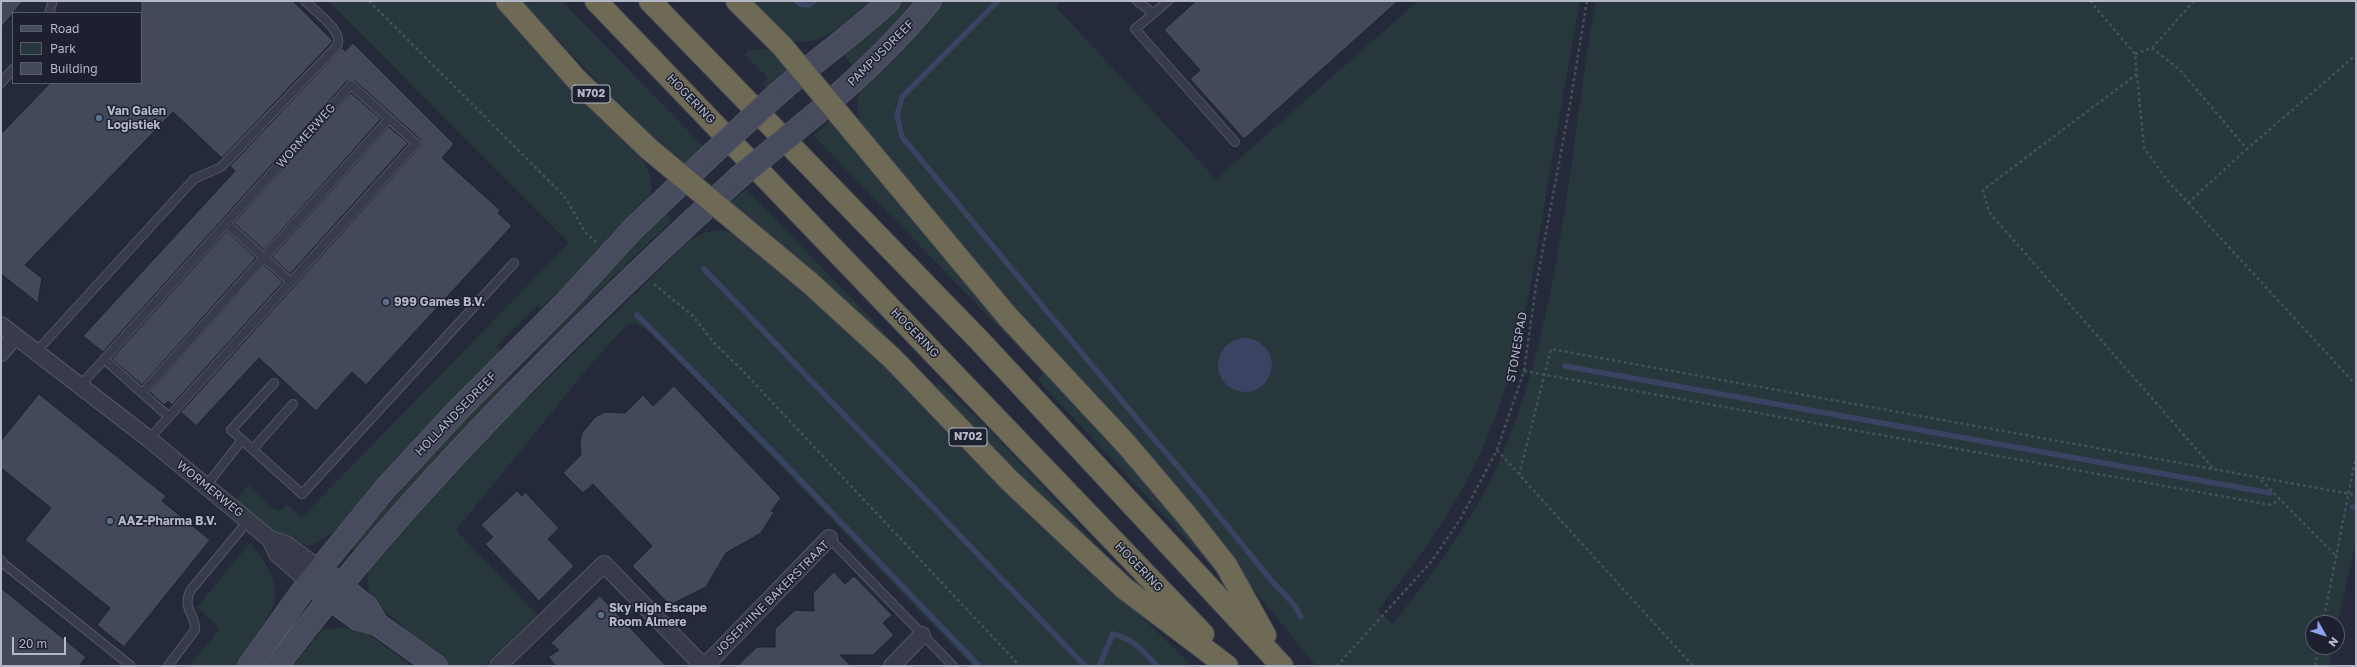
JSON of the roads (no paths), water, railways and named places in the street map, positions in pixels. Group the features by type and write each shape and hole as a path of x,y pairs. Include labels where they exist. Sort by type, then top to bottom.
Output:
{"highway":[{"name":"N702","path":"507,1 577,80 711,203 810,283 893,359 1010,481 1124,588 1227,666"},
{"name":"HOGERING","path":"596,1 1233,666"},
{"path":"650,1 980,341 1282,666"},
{"path":"737,1 782,46 1008,317 1127,445 1188,517 1226,565 1282,666"}],"main road":[{"path":"802,71 835,47 889,1"},
{"name":"PAMPUSDREEF","path":"711,203 738,178 830,103 910,26 930,1"},
{"name":"HOLLANDSEDREEF","path":"249,666 314,575 385,489 684,179 802,71"},
{"path":"277,666 333,592 435,476 526,381 711,203"},
{"path":"314,575 333,592 358,619 377,624 436,666"}],"street":[{"name":"WORMERWEG","path":"1,325 149,439 270,539 286,544 314,575"},
{"path":"1,353 15,336"},
{"name":"JOSEPHINE BAKERSTRAAT","path":"498,666 604,564 704,666 829,538"},
{"path":"892,666 922,635"}],"lane":[{"path":"49,12 53,1"},
{"path":"36,352 194,179 220,167 337,46 339,40 336,32 305,1"},
{"path":"1137,1 1153,13"},
{"path":"1168,1 1135,29 1235,142"},
{"path":"1,83 12,70"},
{"name":"WORMERWEG","path":"80,386 351,85 416,143 149,439"},
{"path":"142,393 389,119"},
{"path":"227,224 291,282"},
{"path":"274,383 231,430 302,494 514,263"},
{"path":"104,359 169,418"},
{"path":"253,449 293,404"},
{"path":"206,486 242,440"},
{"path":"168,666 195,630 194,620 187,604 190,591 248,521"},
{"name":"JOSEPHINE BAKERSTRAAT","path":"829,538 953,666"},
{"path":"1,560 4,565 131,666"}],"water":[{"path":"1240,338 1250,338 1260,342 1268,350 1272,360 1272,370 1268,380 1260,388 1250,392 1240,392 1230,388 1222,380 1218,370 1218,360 1222,350 1230,342"}],"waterway":[{"path":"796,1 800,4 809,5 814,1"},
{"path":"998,1 902,97 897,115 902,137 1194,485 1270,579 1291,601 1301,617"},
{"path":"704,269 1085,666"},
{"path":"637,315 782,461 979,666"},
{"path":"1565,366 2270,493"},
{"path":"1099,666 1113,634 1132,642 1157,666"}],"place":[{"name":"Van Galen Logistiek","path":"99,118"},
{"name":"999 Games B.V.","path":"386,302"},
{"name":"AAZ-Pharma B.V.","path":"110,521"},
{"name":"Sky High Escape Room Almere","path":"601,615"}]}
